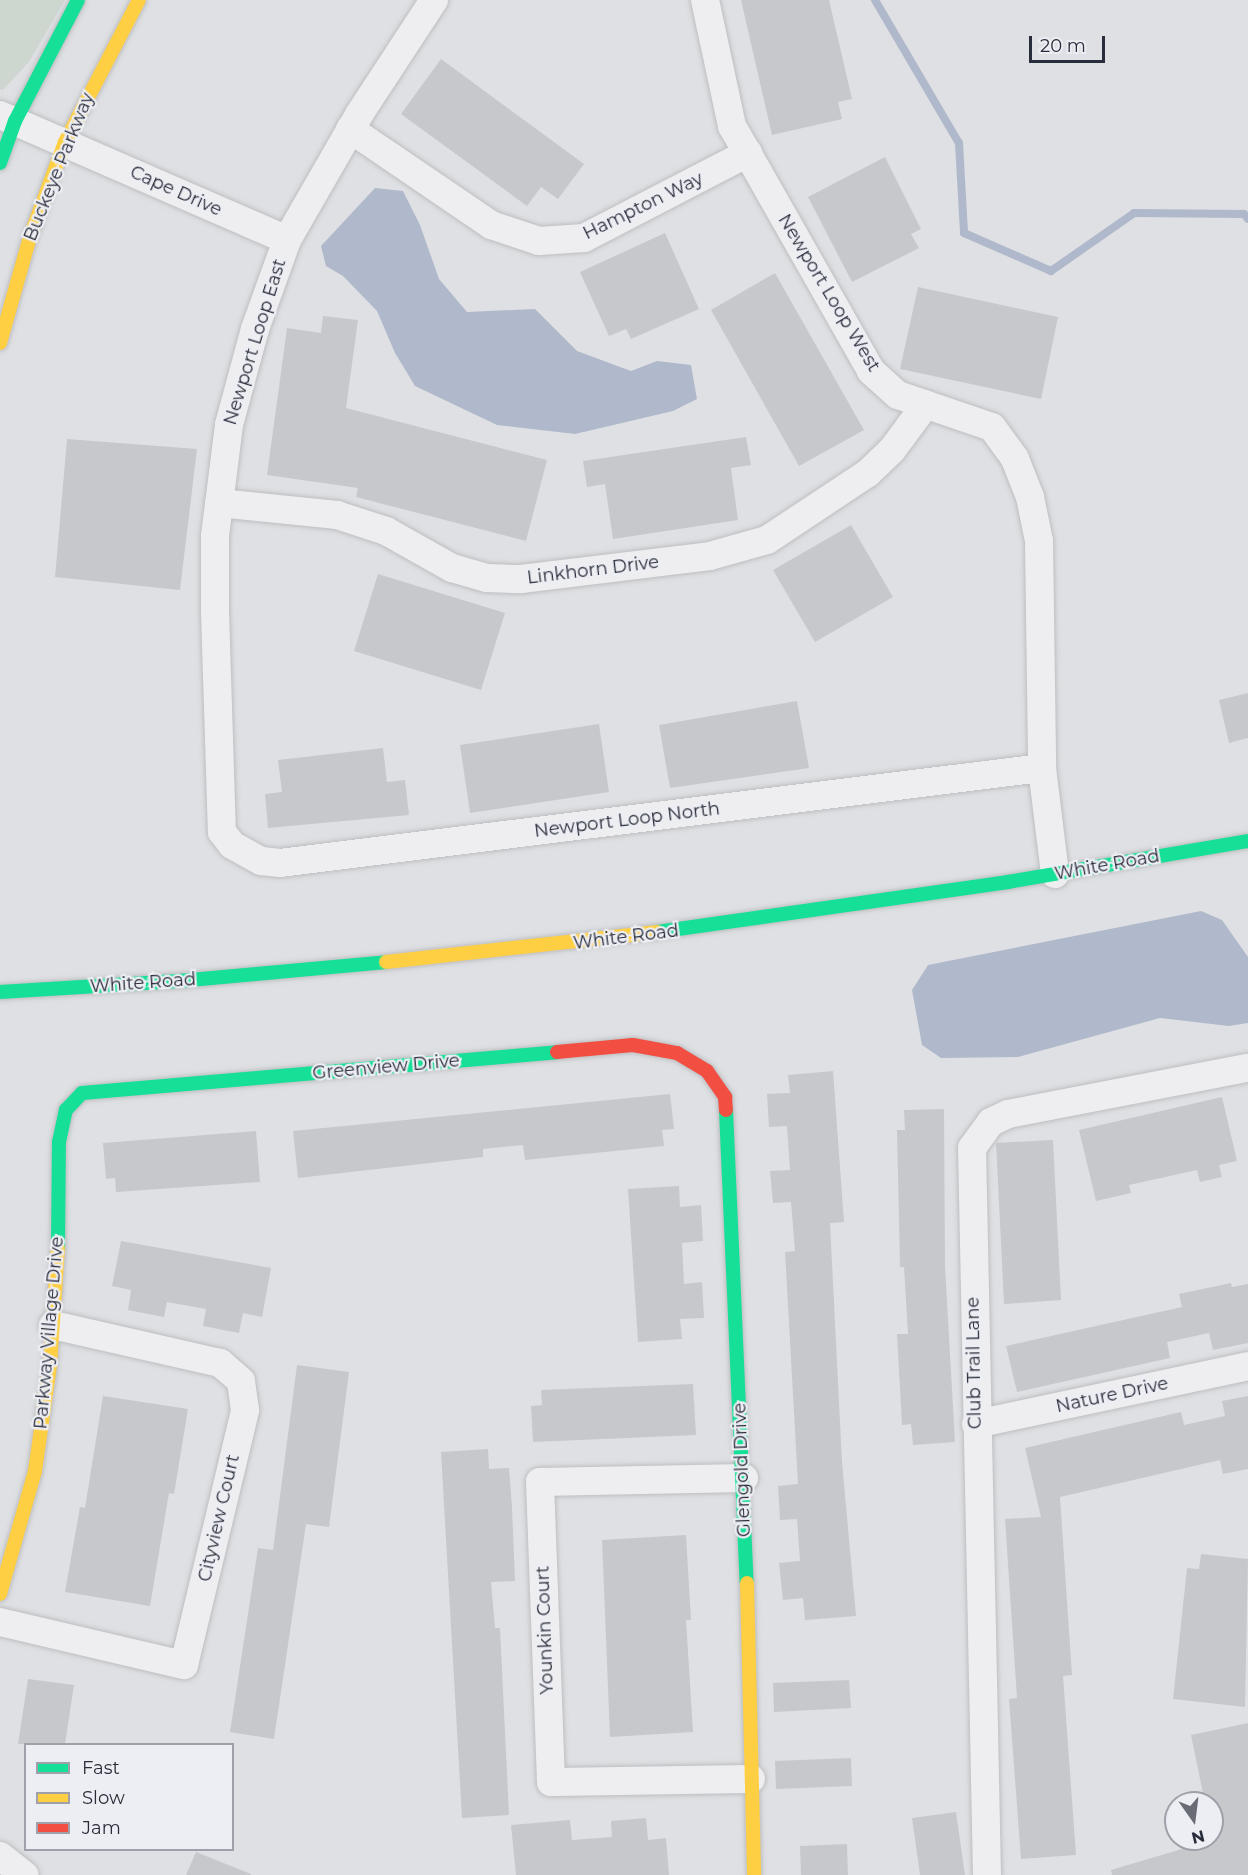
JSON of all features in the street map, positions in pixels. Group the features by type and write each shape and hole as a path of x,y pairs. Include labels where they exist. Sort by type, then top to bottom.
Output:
{"street":[{"path":"0,163 7,118 78,0"},
{"name":"Buckeye Parkway","path":"0,343 30,237 65,142 94,80 139,0"},
{"name":"Newport Loop East","path":"222,832 215,612 219,503 229,425 255,329 287,240 350,129 434,0"},
{"name":"Newport Loop West","path":"705,0 732,126 871,371 898,395 992,427 1015,459 1030,497 1039,541 1042,768 1054,874"},
{"name":"Cape Drive","path":"7,118 287,240"},
{"name":"Hampton Way","path":"350,129 490,225 539,242 584,238 748,153"},
{"name":"Linkhorn Drive","path":"219,503 337,514 386,531 452,568 487,578 521,579 710,556 767,540 868,473 892,450 926,404"},
{"name":"Newport Loop North","path":"222,832 241,852 261,861 280,863 1042,768"},
{"name":"White Road","path":"0,992 179,981 576,944 1054,874 1248,841"},
{"name":"Greenview Drive","path":"66,1110 82,1093 633,1045 677,1053 708,1071"},
{"name":"Club Trail Lane","path":"987,1875 969,1163 979,1133 1008,1114 1248,1068"},
{"name":"Glengold Drive","path":"708,1071 725,1097 744,1478 753,1875"},
{"name":"Parkway Village Drive","path":"0,1594 4,1552 35,1471 53,1325 60,1210 59,1142 66,1110"},
{"name":"Cityview Court","path":"0,1622 184,1665 245,1410 242,1381 220,1363 53,1325"},
{"name":"Nature Drive","path":"976,1425 1248,1366"},
{"name":"Younkin Court","path":"744,1478 540,1482 550,1782 751,1779"},
{"path":"0,1856 24,1875"}],"shaded area":[{"path":"0,0 65,0 29,62 3,90 0,89"}],"water":[{"path":"375,188 403,191 420,225 439,279 467,312 535,309 577,351 631,371 657,361 691,365 697,399 673,411 575,434 497,425 415,386 395,353 377,311 343,276 326,266 321,246"},
{"path":"1201,911 1222,920 1248,957 1248,1023 1229,1026 1160,1018 1018,1057 941,1058 922,1045 912,990 928,965"}],"building":[{"path":"741,0 829,0 852,99 838,102 842,119 772,135"},
{"path":"441,59 584,164 558,199 541,187 527,206 401,114"},
{"path":"885,157 921,229 911,234 919,248 852,282 808,197"},
{"path":"665,233 699,309 631,339 626,329 609,336 580,272"},
{"path":"775,273 864,430 799,466 711,310"},
{"path":"918,287 1058,317 1041,399 900,369"},
{"path":"323,316 358,320 346,408 547,460 526,541 356,497 358,488 267,475 287,328 321,333"},
{"path":"746,437 751,465 731,468 738,520 613,539 605,484 587,487 583,461"},
{"path":"67,439 197,449 180,590 55,577"},
{"path":"851,525 893,597 815,642 773,570"},
{"path":"378,574 505,613 481,690 354,651"},
{"path":"1248,693 1248,738 1229,743 1219,700"},
{"path":"797,701 809,768 670,788 659,725"},
{"path":"599,724 609,792 470,813 460,745"},
{"path":"383,748 387,782 405,780 409,815 268,828 265,794 282,792 278,760"},
{"path":"833,1071 844,1222 830,1223 842,1462 856,1616 805,1620 803,1598 783,1600 779,1563 800,1561 797,1519 780,1520 778,1486 798,1484 785,1252 795,1251 791,1202 773,1203 770,1171 790,1170 787,1126 769,1127 767,1094 790,1093 788,1075"},
{"path":"670,1094 674,1129 662,1130 664,1146 525,1160 523,1145 483,1149 483,1157 298,1178 293,1131"},
{"path":"1222,1097 1237,1161 1219,1165 1222,1177 1200,1182 1197,1170 1129,1185 1131,1193 1096,1201 1079,1130"},
{"path":"944,1109 945,1266 955,1442 913,1445 911,1424 902,1425 897,1334 908,1334 904,1267 900,1267 897,1130 905,1130 904,1110"},
{"path":"256,1131 260,1182 116,1192 115,1178 106,1179 103,1143"},
{"path":"1053,1140 1061,1300 1004,1304 996,1143"},
{"path":"679,1186 680,1207 701,1205 703,1241 682,1243 684,1284 702,1282 704,1318 680,1319 682,1339 638,1342 628,1189"},
{"path":"121,1241 271,1268 262,1317 243,1313 239,1333 203,1326 206,1309 167,1302 164,1317 128,1310 131,1290 112,1286"},
{"path":"1231,1283 1232,1287 1248,1284 1248,1343 1213,1350 1209,1333 1167,1342 1170,1358 1017,1392 1006,1346 1182,1307 1179,1294"},
{"path":"297,1365 349,1372 329,1527 306,1524 274,1739 230,1732 258,1548 273,1550"},
{"path":"693,1384 696,1435 533,1442 531,1406 542,1405 541,1390"},
{"path":"103,1396 188,1409 174,1494 169,1493 150,1606 65,1592 80,1507 85,1508"},
{"path":"1248,1396 1248,1469 1223,1474 1220,1460 1060,1497 1072,1675 1063,1676 1076,1855 1021,1859 1009,1699 1017,1698 1005,1519 1041,1517 1025,1448 1181,1412 1184,1425 1225,1416 1222,1401"},
{"path":"488,1449 489,1469 509,1468 512,1507 515,1581 491,1582 495,1628 500,1628 509,1815 462,1818 441,1452"},
{"path":"686,1535 691,1620 686,1620 693,1732 610,1737 602,1540"},
{"path":"1201,1554 1248,1559 1245,1707 1173,1699 1187,1568 1199,1569"},
{"path":"28,1679 74,1685 65,1743 18,1744"},
{"path":"849,1680 851,1708 774,1712 773,1683"},
{"path":"1248,1723 1248,1875 1112,1875 1111,1870 1175,1851 1224,1851 1224,1791 1203,1791 1191,1735"},
{"path":"851,1758 852,1786 776,1789 775,1761"},
{"path":"956,1812 965,1875 920,1875 912,1818"},
{"path":"646,1818 648,1840 666,1838 669,1875 516,1875 511,1825 570,1820 572,1840 612,1837 611,1821"},
{"path":"847,1844 848,1875 801,1875 800,1846"},
{"path":"196,1852 251,1874 186,1875"}],"waterway":[{"path":"875,0 959,143 964,233 1051,271 1134,213 1244,214 1248,219"}],"traffic: fast":[{"path":"0,163 15,121 78,0"},
{"path":"657,932 1008,882 1248,841"},
{"path":"0,992 179,981 386,962"},
{"path":"58,1248 59,1142 66,1110 82,1093 557,1052"},
{"path":"726,1110 747,1583"}],"traffic: slow":[{"path":"0,343 30,237 65,142 139,0"},
{"path":"386,962 657,932"},
{"path":"0,1594 35,1471 50,1365 58,1248"},
{"path":"747,1583 754,1875"}],"traffic: jam":[{"path":"557,1052 633,1045 677,1053 707,1071 725,1097 726,1110"}]}
